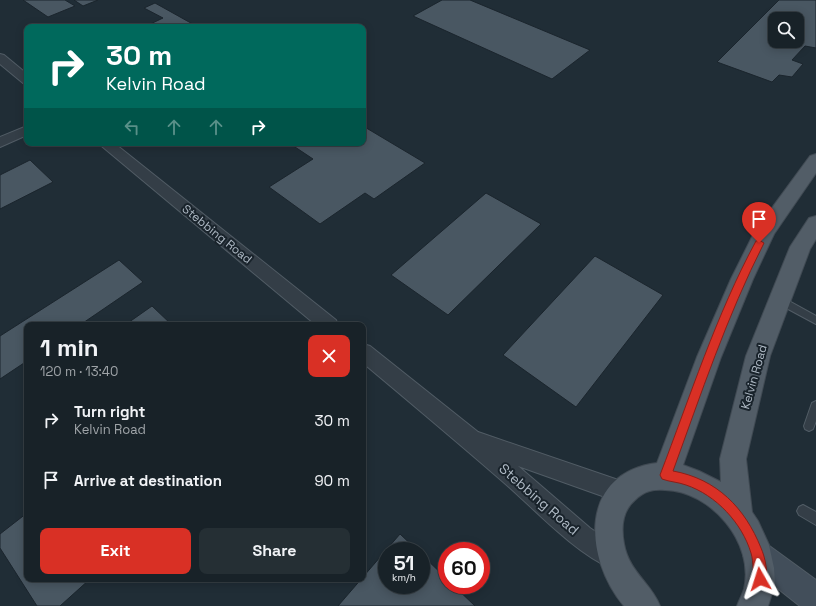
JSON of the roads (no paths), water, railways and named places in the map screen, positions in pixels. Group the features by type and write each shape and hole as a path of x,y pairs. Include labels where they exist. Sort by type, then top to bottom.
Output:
{"main road":[{"path":"666,475 709,357 742,279 765,231 816,160"},
{"name":"Kelvin Road","path":"738,516 733,459 758,356 800,248 814,230"},
{"path":"640,604 622,579 611,556 608,531 612,510 622,492 634,482 649,477 666,475 685,479 704,487 722,500 738,516 750,535 758,555 760,579 756,602 752,606"},
{"path":"758,555 816,600"}],"street":[{"path":"0,58 24,78"},
{"path":"0,142 24,131"},
{"name":"Stebbing Road","path":"109,146 325,322"},
{"name":"Stebbing Road","path":"366,354 470,439 582,536 611,556"},
{"name":"Stebbing Road","path":"470,439 622,492"}],"lane":[{"path":"780,300 816,320"},
{"path":"809,426 816,406"},
{"path":"803,511 816,519"}]}
